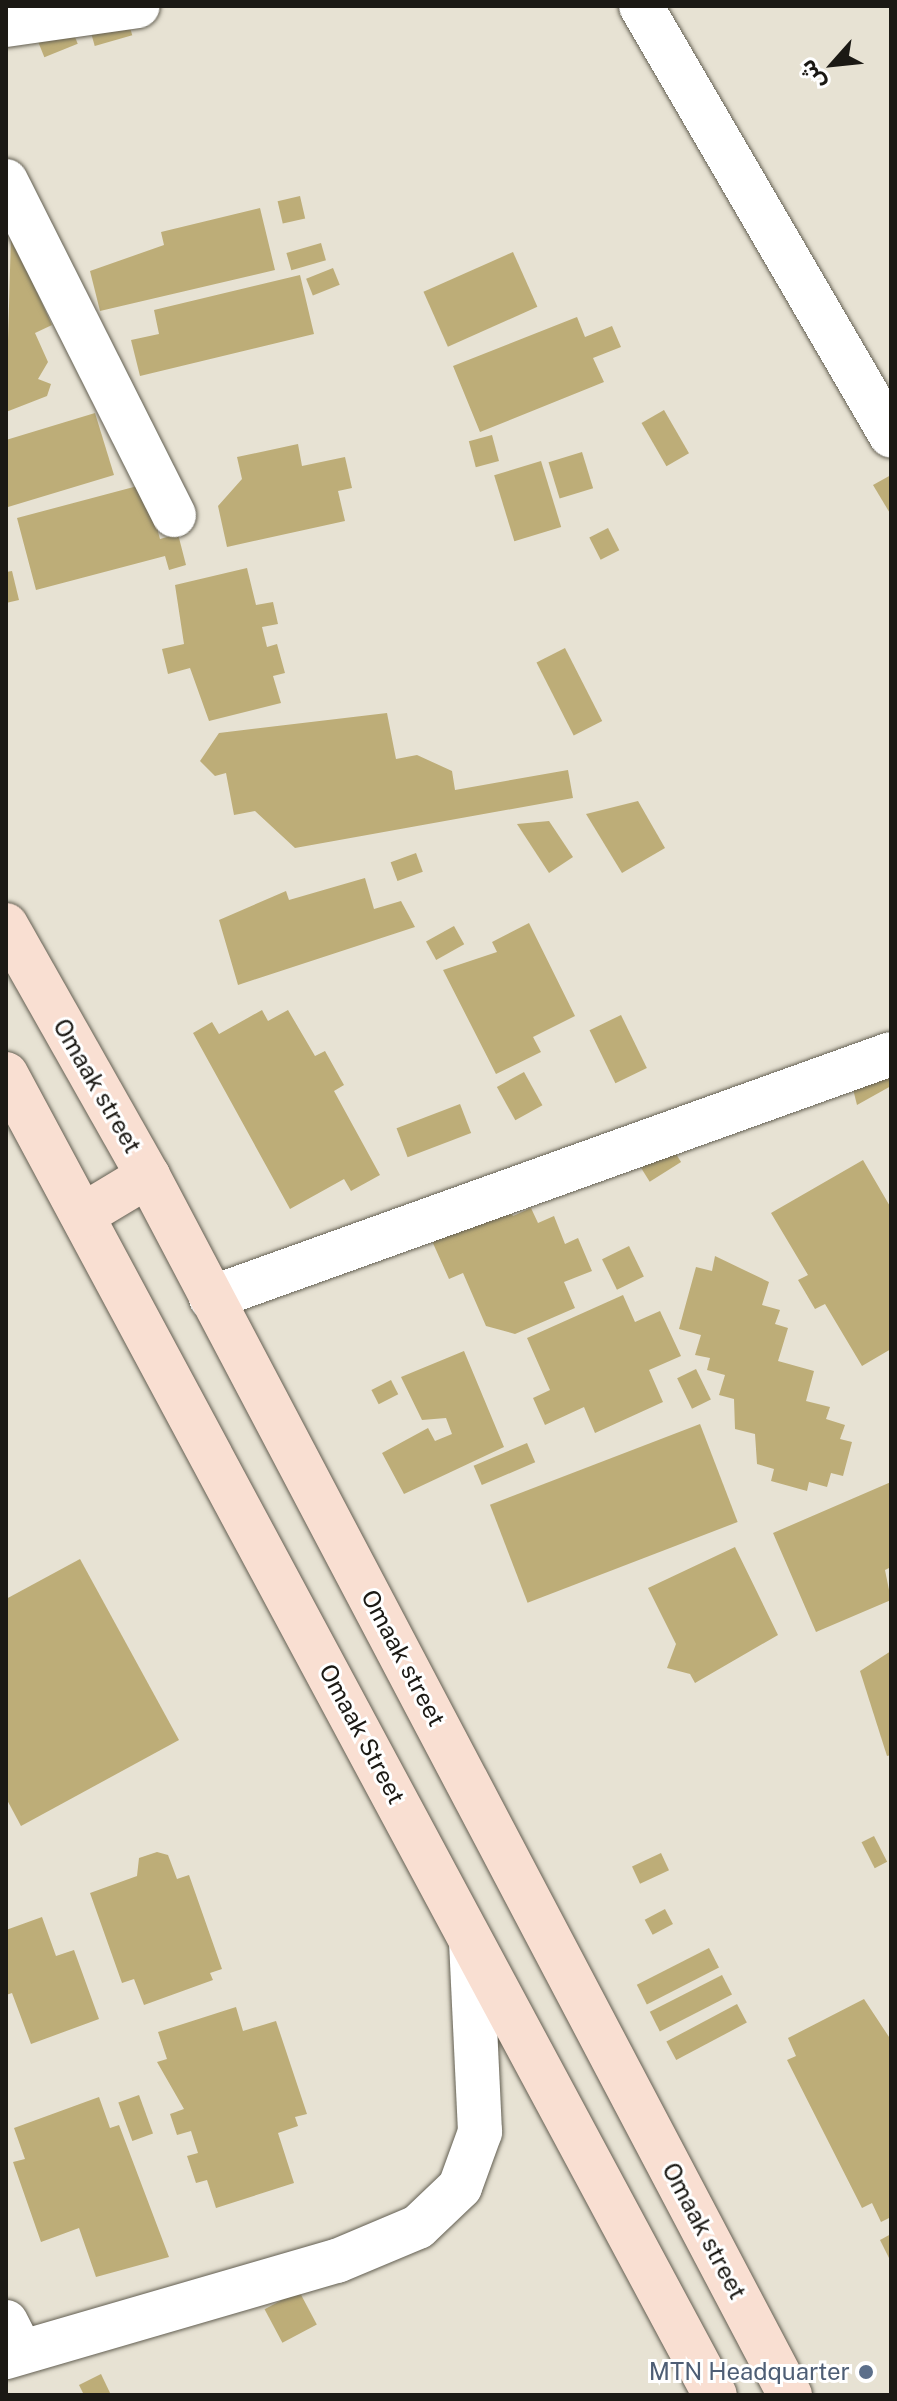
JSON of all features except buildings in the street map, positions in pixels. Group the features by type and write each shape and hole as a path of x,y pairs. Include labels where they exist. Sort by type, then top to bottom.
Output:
{"main road":[{"name":"Omaak street","path":"6,925 148,1176 790,2395"},
{"name":"Omaak Street","path":"6,1074 715,2395"},
{"path":"83,1215 148,1176"}],"street":[{"path":"6,25 138,6"},
{"path":"641,6 823,311 891,435"},
{"path":"6,181 174,515"},
{"path":"823,311 891,365"},
{"path":"211,1298 891,1054"},
{"path":"11,2343 337,2261 418,2227 460,2187 480,2132 471,1943"}],"place":[{"name":"MTN Headquarter","path":"866,2372"}]}
